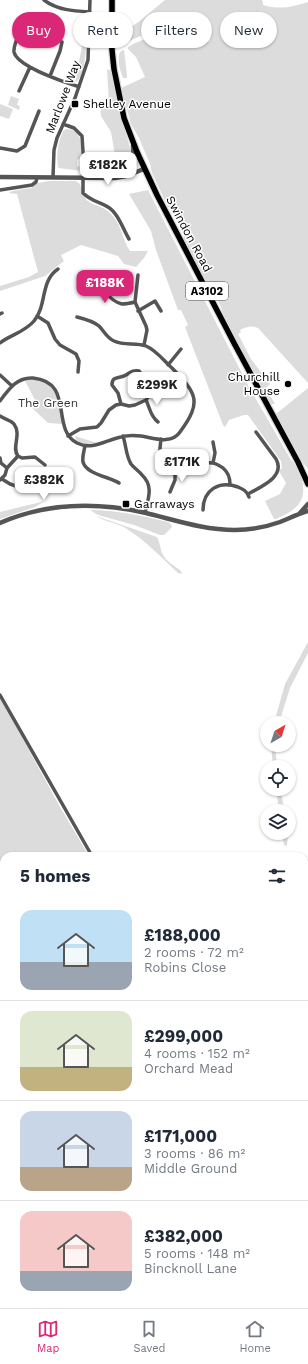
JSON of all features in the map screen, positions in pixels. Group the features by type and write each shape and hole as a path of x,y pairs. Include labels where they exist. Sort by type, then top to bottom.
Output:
{"main road":[{"name":"Swindon Road","path":"112,0 112,50 114,69 119,98 132,142 144,169 251,377 298,462 308,484"},
{"name":"Swindon Road","path":"298,462 308,473"}],"street":[{"path":"44,0 53,6 66,10 90,12"},
{"name":"Marlowe Way","path":"90,0 90,12"},
{"path":"15,48 14,51 16,56 30,67 79,87"},
{"path":"50,76 61,48"},
{"name":"Marlowe Way","path":"53,177 54,150 57,138 79,87 88,60 88,48"},
{"path":"19,91 30,67"},
{"path":"0,148 16,151 25,146 39,111"},
{"path":"63,124 74,128 82,136 82,165"},
{"path":"130,175 134,163 132,142"},
{"path":"0,177 115,178 130,175 144,169"},
{"path":"0,190 32,185 36,182 37,177"},
{"path":"83,177 83,193 92,201 106,205 111,209 115,213 129,239"},
{"path":"0,343 29,326 37,316 47,282 52,274 58,269"},
{"path":"100,274 101,282 113,300 121,304 135,302"},
{"path":"138,275 135,302 146,326 144,346"},
{"path":"138,311 155,301 161,311"},
{"path":"37,316 48,323 55,339 60,345 76,354 79,361 78,372"},
{"path":"0,401 12,386 20,380 31,378 41,380 52,386 60,399 63,424 68,436 76,443 85,446 98,445 123,436 134,435 161,439 171,439 178,436 191,414 194,402 192,392 188,384 152,349 144,346 112,341 94,323 77,317"},
{"path":"168,365 181,349"},
{"path":"121,404 112,382 116,377 124,376 135,370 139,371 141,374 141,382 147,391 148,396 146,400 151,416 158,422"},
{"path":"0,375 12,386"},
{"path":"68,436 80,429 97,427 109,410 116,405 121,404 132,406 146,400"},
{"path":"0,416 15,426 18,434 15,450 18,456 25,458 35,457 45,464"},
{"path":"203,510 204,500 211,490 221,485 230,484 242,489 248,495 274,477 278,470 278,462 256,432"},
{"path":"123,436 130,461 146,478 149,485 150,493 145,513"},
{"path":"161,439 161,458 168,465 176,469 213,463 223,467 228,473 230,484"},
{"path":"213,442 215,449 213,463"},
{"path":"85,446 83,461 86,467 93,472 119,483"},
{"path":"16,486 1,480 7,468 18,456"},
{"path":"0,458 1,464 7,468"},
{"path":"170,492 175,480 176,469"},
{"path":"300,512 308,504"},
{"path":"0,523 39,510 73,506 96,506 145,513 195,526 235,530 252,529 271,524 300,512 308,511"},
{"path":"0,695 90,852"}],"green space":[{"path":"165,0 262,0 263,5 280,8 308,2 308,383 258,328 247,327 240,330 241,332 238,334 251,359 270,384 266,388 275,404 268,401 245,361 223,316 221,307 211,287 204,279 183,238 186,234 181,221 168,207 152,173 150,164 139,138 131,124 121,88 145,77 136,57 128,49 133,48 133,44 141,41 141,48 212,48 212,12 150,12"},
{"path":"141,20 141,36 133,39 133,26"},
{"path":"82,48 86,48 82,73 79,79 75,82"},
{"path":"123,50 127,78 123,78 119,65 119,55"},
{"path":"107,69 111,71 113,75 117,104 131,151 130,168 124,172 118,173 111,132 101,116 100,106 109,104"},
{"path":"11,96 19,99 17,105 20,106 19,110 8,105"},
{"path":"0,104 13,109 9,119 0,116"},
{"path":"66,129 76,132 80,139 81,158 77,160 77,166 81,167 82,171 58,167 57,153 63,131"},
{"path":"49,181 76,181 80,184 82,192 88,201 107,210 118,224 130,251 148,251 136,267 124,264 118,256 81,245 61,255 64,261 45,276 0,291 0,286 29,277 38,272 17,194 9,193 12,191 31,188 38,183"},
{"path":"148,190 249,387 301,476 303,485 302,498 295,508 276,519 274,519 265,501 280,494 286,483 279,471 282,468 281,461 248,415 229,420 225,427 223,425 185,327 188,325 181,310 178,310 156,250 151,231 129,194"},
{"name":"The Green","path":"24,379 45,381 57,393 63,424 48,423 28,404 35,400"},
{"path":"308,388 308,469 303,463 276,414"},
{"path":"75,436 97,443 81,443 76,440"},
{"path":"45,501 35,507 0,519 0,512"},
{"path":"90,510 120,512 168,522 172,527 164,535 160,535 134,525 98,515"},
{"path":"96,516 157,537 163,556 181,571 182,574 178,573 147,544 127,529"},
{"path":"308,642 308,653 290,688 281,716 276,716 285,684"},
{"path":"0,697 60,807 87,852 0,852"},
{"path":"272,752 276,752 276,760 272,760"},
{"path":"277,796 282,796 283,804 278,804"},
{"path":"283,840 287,840 287,846 284,845"}],"place":[{"name":"Shelley Avenue","path":"75,104"},
{"name":"Churchill House","path":"288,384"},
{"name":"Garraways","path":"126,504"}]}
